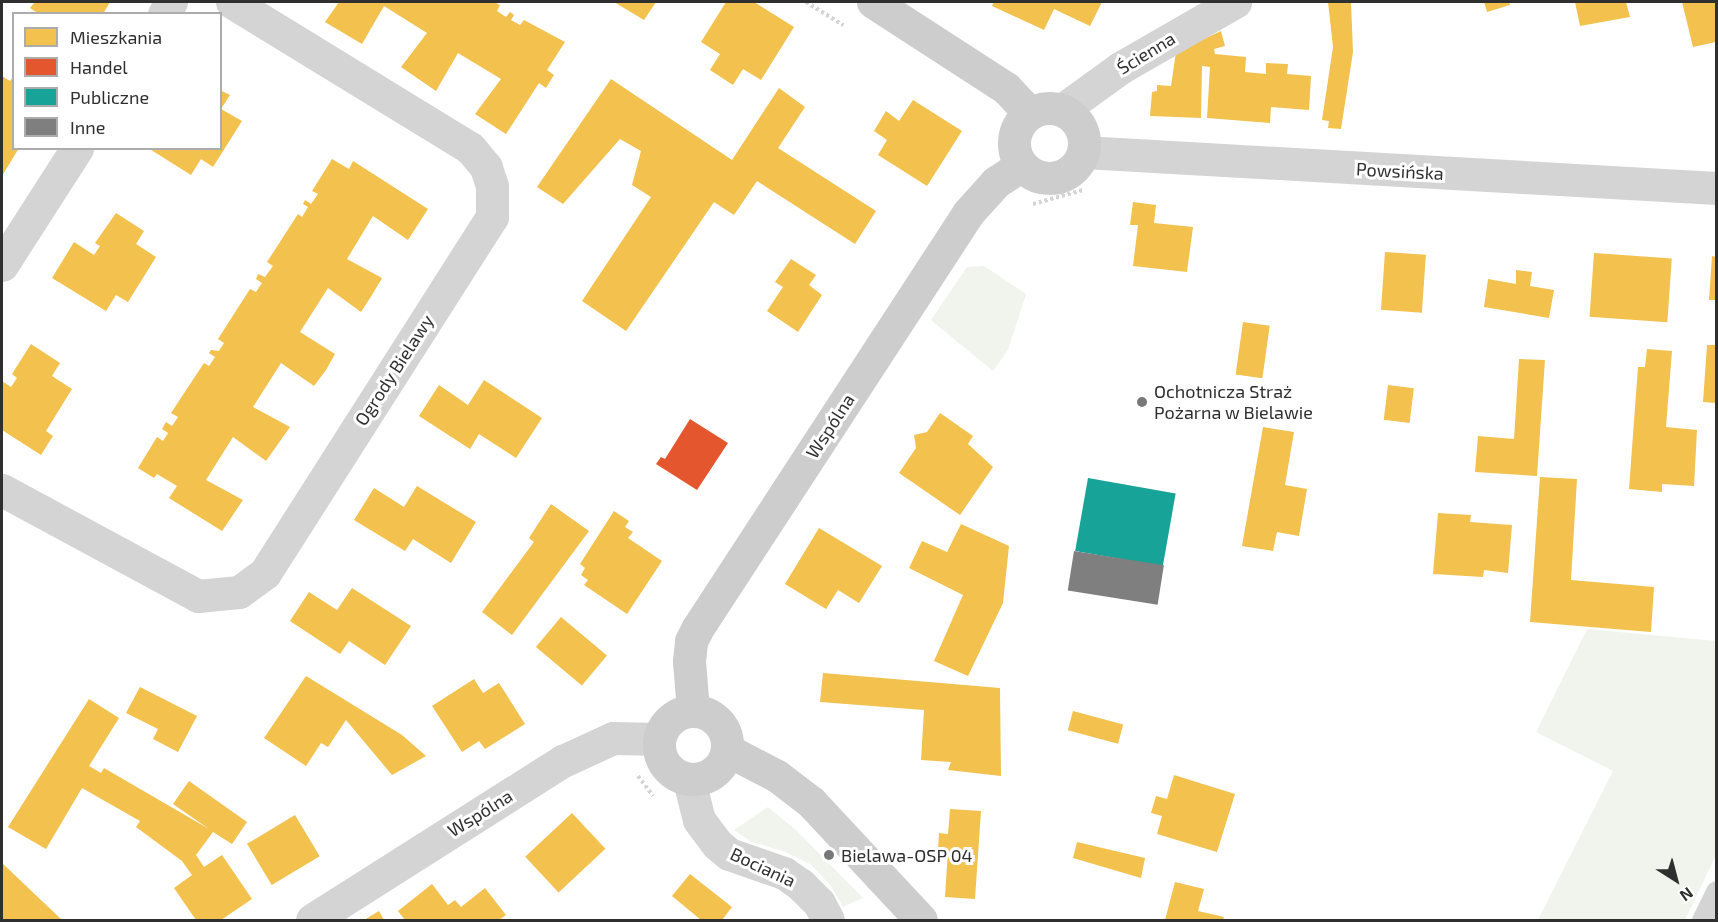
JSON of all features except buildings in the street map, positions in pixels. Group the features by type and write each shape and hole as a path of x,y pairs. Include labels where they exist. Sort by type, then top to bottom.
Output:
{"street":[{"name":"Ogrody Bielawy","path":"2,490 198,596 239,592 265,573 492,217 492,186 486,167 470,148 232,2"},
{"path":"873,2 1006,88 1029,113"},
{"name":"Ścienna","path":"1062,110 1130,62 1235,2"},
{"path":"1051,108 1062,110 1079,125 1084,152 1075,167 1058,178 1037,177 1022,166 1013,140 1029,113 1051,108"},
{"path":"2,265 76,150"},
{"name":"Powsińska","path":"1084,152 1716,188"},
{"name":"Wspólna","path":"693,710 689,661 691,641 698,629 968,213 996,182 1022,166"},
{"path":"693,710 705,712 723,727 728,750 714,773 689,780 669,770 663,761 660,739 671,718 693,710"},
{"name":"Wspólna","path":"312,921 563,761 613,738 660,739"},
{"path":"728,750 777,776 811,802 921,921"},
{"name":"Bociania","path":"689,780 699,820 717,844 729,854 784,873 800,884 819,903 828,921"}],"lane":[{"path":"1702,921 1716,891"}],"path":[{"path":"806,2 845,26"},
{"path":"1022,207 1068,197 1090,187"}],"shaded area":[{"path":"984,266 1026,294 1008,350 993,371 931,320 967,267"},
{"path":"1587,629 1716,641 1716,855 1685,920 1538,920 1613,771 1536,732"},
{"path":"768,807 797,831 863,898 843,907 831,886 810,864 783,851 752,842 734,830"}],"place":[{"name":"Ochotnicza Straż Pożarna w Bielawie","path":"1142,402"},
{"name":"Bielawa-OSP 04","path":"829,855"}]}
